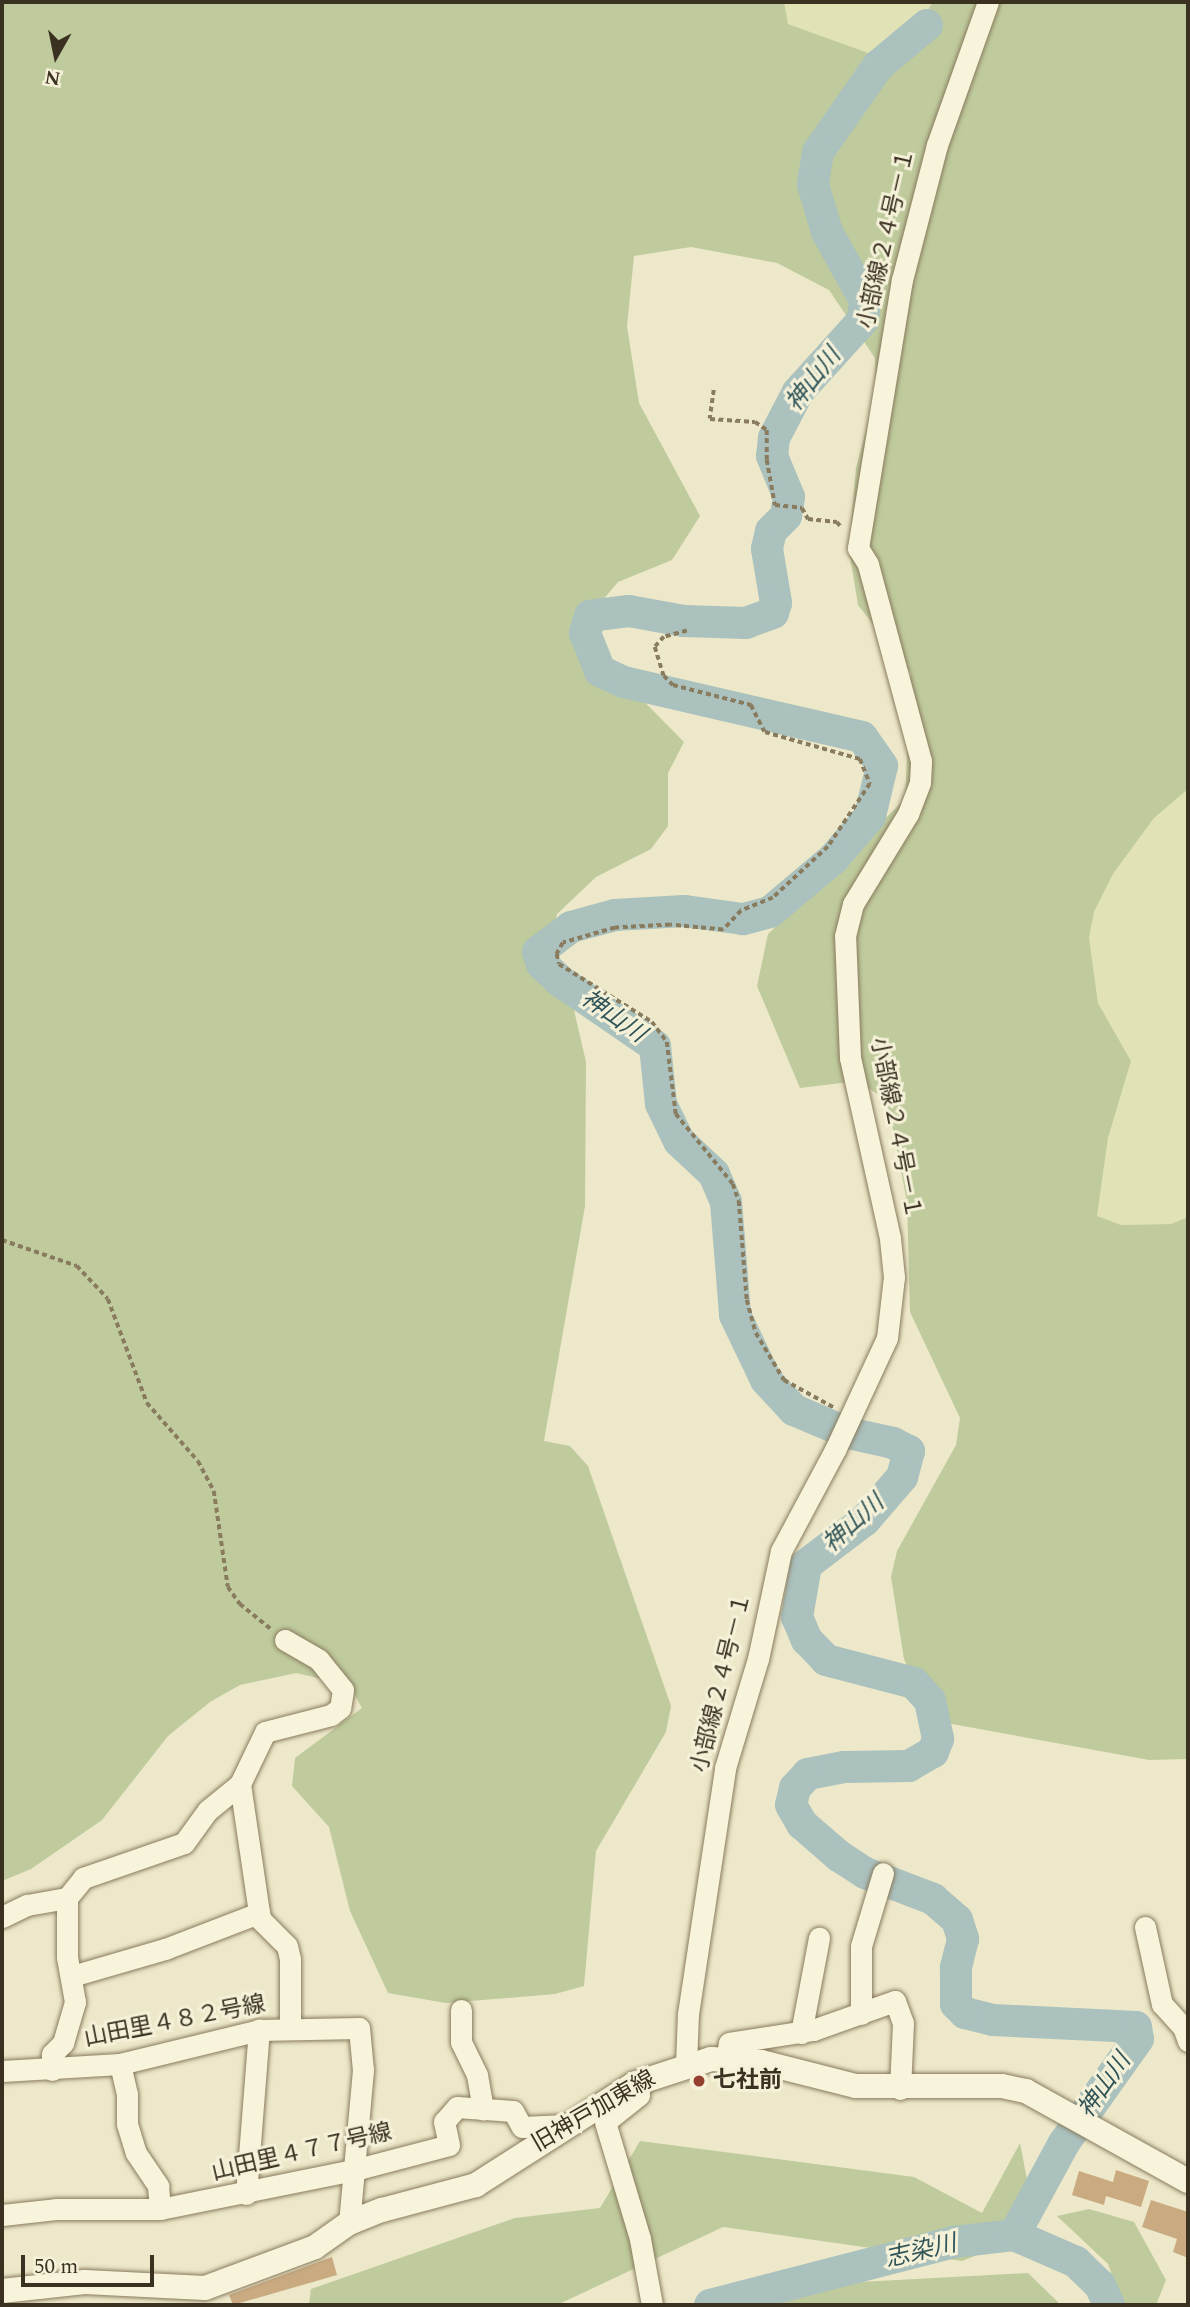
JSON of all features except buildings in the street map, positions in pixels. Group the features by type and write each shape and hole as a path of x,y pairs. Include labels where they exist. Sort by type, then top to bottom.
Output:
{"street":[{"name":"小部線２４号－１","path":"687,2065 688,2014 726,1768 758,1659 781,1551 835,1450 887,1338 894,1277 890,1238 850,1058 845,936 853,904 908,814 920,782 921,761 867,564 858,548 902,280 937,145 988,2"},
{"path":"52,2070 52,2054 63,2043 75,2002 67,1957 67,1898 83,1878 184,1843 207,1811 240,1784 265,1732 331,1715 340,1708 343,1690 319,1660 285,1640"},
{"path":"240,1784 259,1913 287,1946 290,2028"},
{"path":"862,2014 861,1946 883,1873"},
{"path":"2,1917 27,1905 67,1898"},
{"path":"72,1976 259,1913"},
{"path":"1145,1927 1162,2004 1183,2027 1188,2041"},
{"path":"801,2033 819,1938"},
{"path":"726,2060 729,2043 801,2033 895,2001 903,2023 900,2089"},
{"path":"461,2010 461,2042 477,2075 483,2109"},
{"name":"山田里４８２号線","path":"2,2071 120,2064 259,2030 359,2028 363,2070 354,2170"},
{"path":"246,2194 259,2030"},
{"name":"旧神戸加東線","path":"2,2291 85,2282 205,2288 315,2247 349,2223 476,2185 634,2084 687,2065 726,2060 761,2062 856,2086 900,2089 1002,2086 1051,2102 1188,2181"},
{"path":"120,2064 127,2094 127,2124 136,2153 158,2186 160,2209"},
{"path":"634,2084 639,2095 605,2122 639,2239 652,2305"},
{"name":"山田里４７７号線","path":"2,2215 56,2209 160,2209 246,2194 354,2170 449,2145 444,2122 448,2113 457,2107 513,2111 522,2127 566,2125"},
{"path":"349,2223 354,2170"}],"path":[{"path":"714,390 710,419 755,422 767,430 766,460 775,505 802,508 808,519 837,522 858,548"},
{"path":"688,631 664,637 655,647 664,677 673,685 751,705 765,732 860,759 870,784 828,847 773,898 741,912 723,930 670,925 615,928 564,943 557,954 559,964 652,1022 667,1042 676,1114 733,1184 738,1201 747,1300 756,1333 784,1380 851,1417"},
{"path":"2,1240 77,1266 108,1299 147,1403 198,1461 214,1491 228,1587 240,1604 285,1640"}],"green space":[{"path":"2,2 784,2 788,24 893,62 933,2 1188,2 1188,789 1154,818 1113,874 1094,912 1089,938 1098,1003 1131,1061 1108,1138 1097,1216 1121,1225 1171,1224 1188,1217 1188,1759 1149,1760 952,1724 928,1712 904,1659 891,1577 897,1551 956,1445 960,1418 910,1312 907,1202 891,1119 879,1095 857,1081 800,1088 757,986 768,934 905,799 911,673 858,605 849,550 856,468 876,393 875,358 829,290 777,263 691,247 634,256 627,326 639,403 700,516 672,560 618,582 585,621 610,667 684,742 668,773 668,826 651,849 596,877 557,914 551,938 550,964 574,1010 586,1062 585,1206 544,1441 570,1446 588,1466 671,1706 666,1732 596,1851 584,1986 555,1994 446,2003 388,1993 350,1911 329,1827 292,1786 295,1758 362,1708 349,1685 296,1673 240,1685 210,1702 168,1736 102,1820 31,1869 2,1881"},
{"path":"784,2 933,2 893,63 788,24"},
{"path":"1188,789 1188,1217 1171,1224 1121,1225 1097,1217 1108,1138 1131,1061 1098,1003 1089,938 1094,912 1113,874 1154,818"},
{"path":"640,2141 914,2177 982,2213 1020,2143 1037,2232 962,2261 723,2227 557,2305 309,2305 311,2289 515,2218 600,2208"},
{"path":"1089,2209 1134,2222 1166,2280 1156,2305 1123,2305 1108,2264 1057,2216"},
{"path":"1028,2273 1061,2305 750,2305 841,2283"}],"waterway":[{"name":"神山川","path":"927,25 878,66 818,152 813,185 827,232 865,300 863,320 798,392 774,438 772,456 789,497 786,516 771,531 767,549 776,603 773,613 746,623 684,621 629,611 590,616 585,633 600,671 624,682 862,737 882,766 870,816 833,859 770,912 743,919 684,911 615,915 571,927 538,952 542,964 560,981 655,1046 661,1104 679,1141 714,1174 726,1202 735,1315 766,1380 794,1410 848,1433 893,1443 909,1451 902,1477 865,1520 806,1565 797,1617 807,1640 826,1660 914,1683 930,1701 938,1739 933,1752 909,1766 844,1767 808,1774 795,1788 791,1805 802,1824 839,1856 865,1873 933,1899 957,1920 963,1939 956,1968 956,2004 965,2013 993,2020 1136,2027 1138,2039 1064,2143 1014,2235"},
{"name":"志染川","path":"710,2305 953,2242 1014,2235 1076,2262 1100,2285 1109,2305"}],"place":[{"name":"七社前","path":"699,2081"}]}
